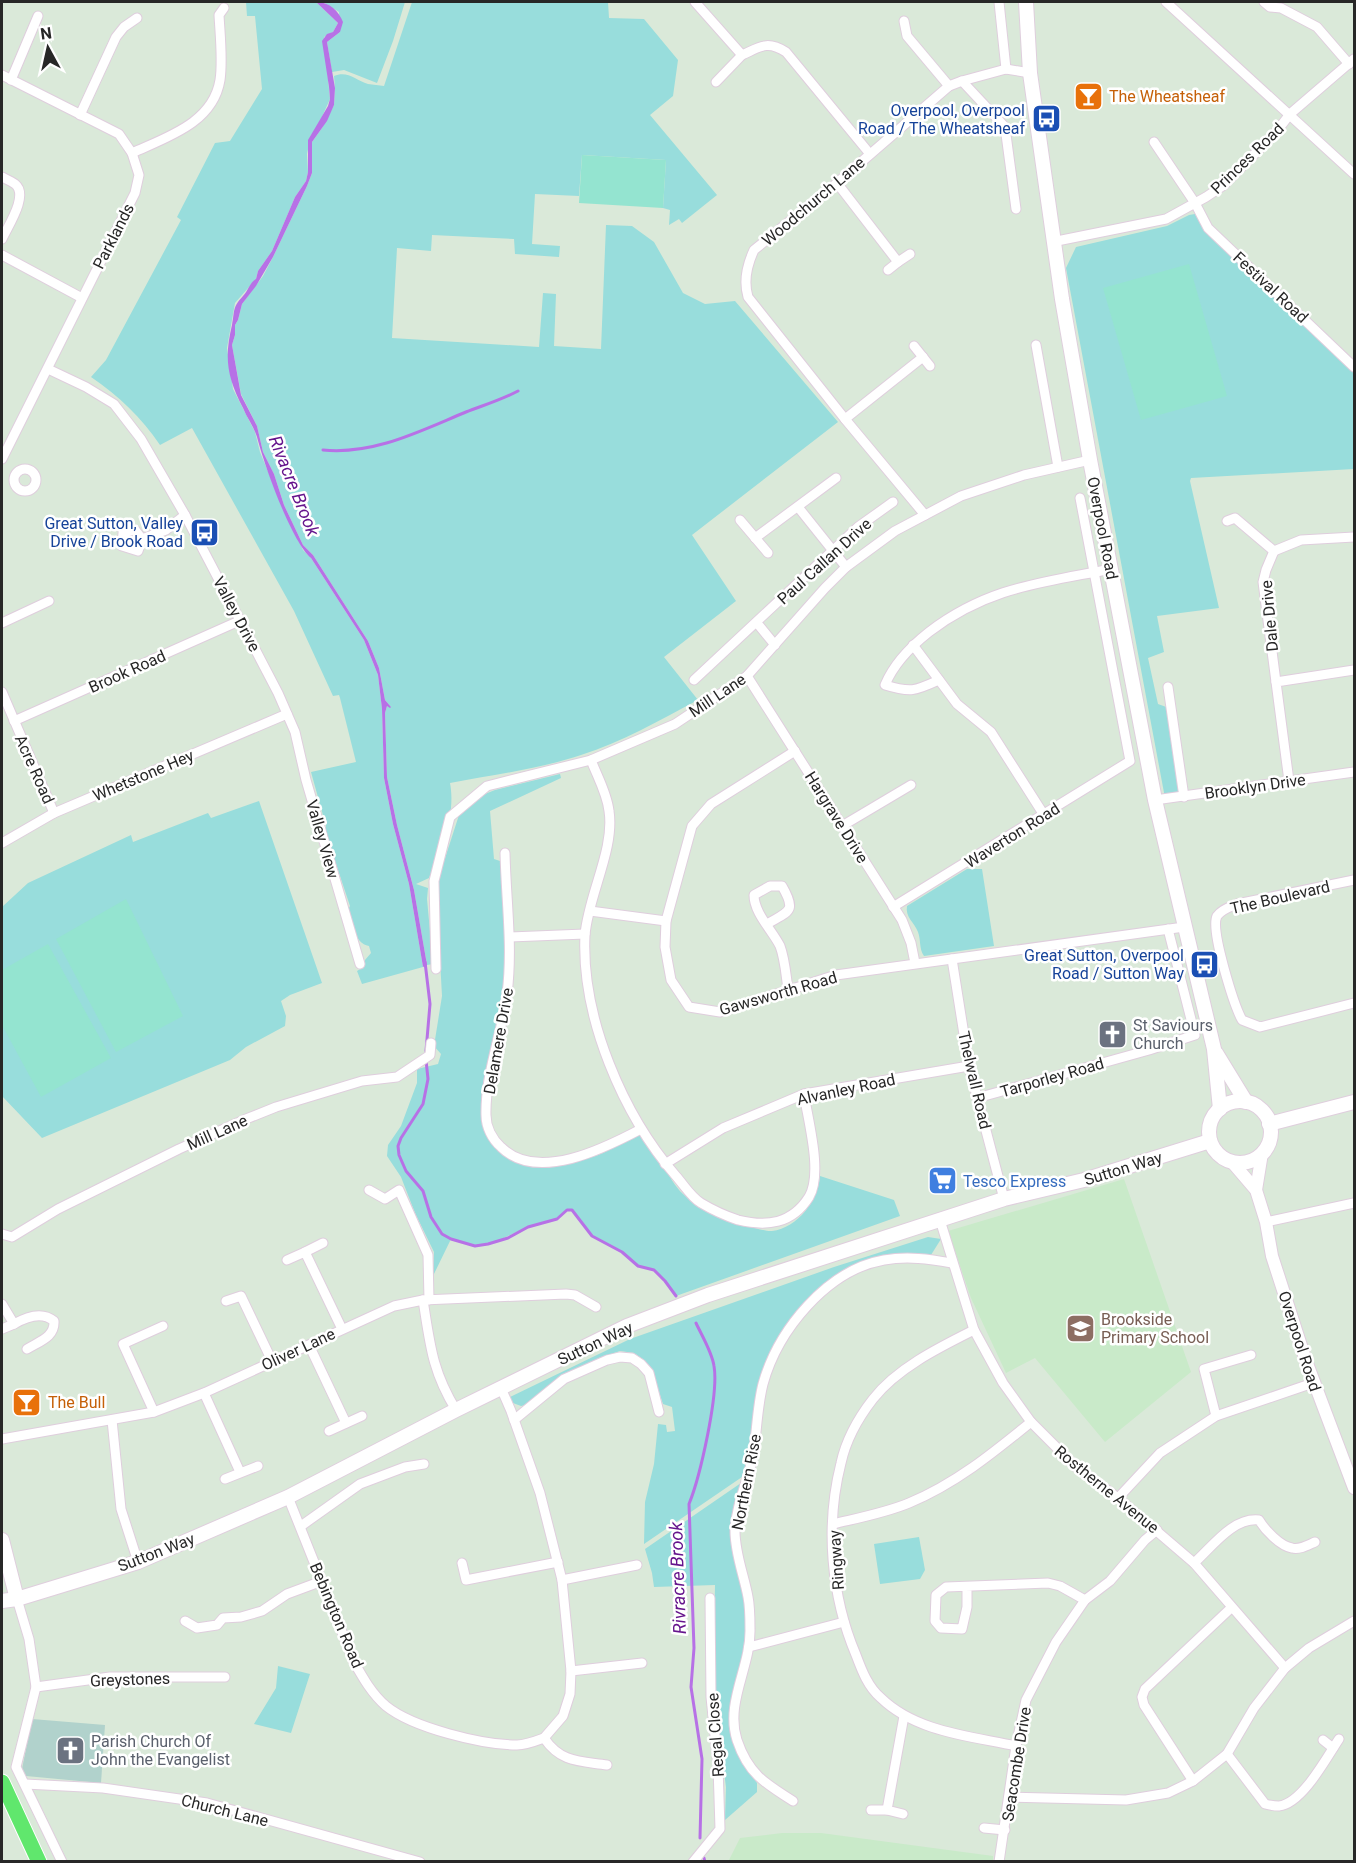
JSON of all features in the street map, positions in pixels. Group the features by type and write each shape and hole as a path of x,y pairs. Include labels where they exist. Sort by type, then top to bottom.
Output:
{"main road":[{"name":"Overpool Road","path":"1026,2 1030,73 1052,242 1090,460 1155,800 1214,1049 1220,1109"},
{"name":"Overpool Road","path":"1214,1049 1246,1102"},
{"path":"1246,1102 1264,1114 1269,1124 1268,1145 1254,1160 1244,1163 1232,1162 1222,1158 1214,1150 1209,1131 1211,1120 1220,1109 1229,1103 1246,1102"},
{"path":"1269,1124 1354,1102"},
{"name":"Sutton Way","path":"2,1601 17,1599 138,1562 288,1497 456,1410 627,1326 708,1295 1004,1199 1084,1180 1210,1141"},
{"path":"2,1540 17,1599"},
{"path":"2,1782 39,1862"}],"street":[{"path":"695,2 742,56"},
{"path":"999,2 1006,69"},
{"path":"1166,2 1354,174"},
{"path":"1264,2 1270,7 1281,8 1317,27 1352,62"},
{"path":"2,75 119,134 132,153 185,128 199,118 214,101 220,79 219,15 224,9"},
{"path":"11,80 38,16"},
{"path":"80,115 116,37 124,27 137,18"},
{"path":"904,21 907,36 949,87"},
{"path":"716,82 742,56 766,44 778,46 786,52 870,154"},
{"name":"Princes Road","path":"1052,242 1166,219 1195,203 1224,184 1277,131 1290,114 1352,62"},
{"name":"Woodchurch Lane","path":"925,515 748,297 745,285 749,261 754,250 837,183 949,87 962,81 1006,69 1030,73"},
{"path":"962,81 1005,127 1016,209"},
{"name":"Festival Road","path":"1154,142 1195,203 1208,228 1354,367"},
{"name":"Parklands","path":"19,470 3,457 135,193 139,175 132,153"},
{"path":"2,177 17,185 20,193 20,201 2,239"},
{"path":"837,183 898,262"},
{"path":"888,270 910,254"},
{"path":"2,255 82,298"},
{"path":"1036,345 1058,467"},
{"path":"914,346 930,366"},
{"path":"845,419 922,357"},
{"name":"Valley Drive","path":"48,369 86,387 114,404 141,439 185,515 287,714"},
{"name":"Mill Lane","path":"436,969 434,881 450,817 487,786 591,760 675,724 747,676 825,588 846,567 873,546 961,496 1024,475 1090,460"},
{"path":"755,538 837,478"},
{"name":"Overpool Road","path":"1080,498 1130,761"},
{"name":"Paul Callan Drive","path":"693,680 858,527 893,502"},
{"path":"798,507 846,567"},
{"path":"142,539 166,530 185,515"},
{"path":"1233,516 1274,551 1300,540 1354,537"},
{"path":"740,520 768,553"},
{"name":"Dale Drive","path":"1274,551 1263,582 1289,782"},
{"path":"939,680 920,689 906,691 885,685 895,664 913,645 954,613 993,595 1022,586 1111,569"},
{"path":"2,623 49,601"},
{"name":"Brook Road","path":"14,721 239,621"},
{"path":"757,623 775,645"},
{"path":"913,645 957,704 991,732 1044,815"},
{"path":"1276,682 1354,670"},
{"name":"Hargrave Drive","path":"747,676 902,920 911,943 915,963"},
{"path":"1168,687 1184,797"},
{"name":"Acre Road","path":"2,692 54,813"},
{"name":"Whetstone Hey","path":"2,843 54,813 287,714"},
{"name":"Valley View","path":"287,714 295,732 306,780 360,964"},
{"name":"Gawsworth Road","path":"795,751 711,804 692,826 666,921 665,947 671,980 688,1007 720,1012 836,975 1184,927"},
{"path":"591,760 607,800 610,827 585,934 588,981 596,1023 605,1052 621,1091 641,1129 665,1164 700,1203 736,1219 761,1224 781,1222 796,1213 809,1196 814,1183 815,1168 804,1094"},
{"name":"Waverton Road","path":"893,907 1130,761"},
{"name":"Brooklyn Drive","path":"1155,800 1354,772"},
{"path":"842,826 911,784"},
{"name":"Delamere Drive","path":"505,853 511,956 507,994 487,1091 486,1118 489,1131 506,1152 516,1157 532,1161 550,1161 570,1159 599,1151 641,1129"},
{"name":"The Boulevard","path":"1354,880 1237,904 1225,909 1217,917 1215,929 1230,991 1242,1020 1260,1027 1354,1003"},
{"path":"767,924 788,911 790,906 791,901 782,886 770,885 754,895 754,902 781,948 788,989"},
{"path":"590,911 666,921"},
{"name":"Tarporley Road","path":"977,1098 1195,1035 1168,929"},
{"path":"510,937 585,934"},
{"name":"Thelwall Road","path":"952,959 969,1066 1004,1199"},
{"name":"Mill Lane","path":"2,1234 12,1237 58,1209 179,1149 276,1107 362,1081 397,1077 430,1055 431,1043"},
{"name":"Alvanley Road","path":"665,1164 723,1128 804,1094 969,1066"},
{"name":"Overpool Road","path":"1256,1190 1262,1153"},
{"name":"Overpool Road","path":"1232,1162 1256,1190 1266,1222 1272,1256 1313,1383 1354,1488"},
{"path":"369,1190 385,1199 399,1190 428,1255 426,1300 433,1361 443,1388 456,1410"},
{"path":"1266,1222 1354,1203"},
{"name":"Rostherne Avenue","path":"940,1220 974,1330 1003,1383 1031,1422 1076,1467 1118,1498 1194,1563 1285,1668"},
{"path":"287,1260 323,1243"},
{"path":"305,1252 342,1329"},
{"name":"Northern Rise","path":"793,1801 754,1774 744,1758 736,1736 734,1707 747,1662 751,1630 749,1599 740,1566 735,1530 741,1494 752,1461 763,1385 786,1333 813,1300 842,1278 881,1260 913,1257 952,1263"},
{"name":"Oliver Lane","path":"2,1438 154,1412 204,1393 394,1306 426,1300 566,1294 575,1295 596,1307"},
{"path":"226,1301 242,1296 272,1361"},
{"path":"2,1304 14,1324"},
{"path":"2,1329 24,1319 43,1316 54,1321 55,1328 51,1335 27,1348"},
{"path":"154,1412 123,1344 163,1326"},
{"name":"Ringway","path":"974,1330 932,1351 890,1382 874,1397 860,1418 849,1439 841,1463 833,1524 835,1580 844,1622 868,1684 880,1698 904,1716 923,1725 1016,1746"},
{"path":"309,1345 346,1423"},
{"path":"1216,1416 1203,1369 1251,1355"},
{"path":"514,1419 564,1379 607,1360 620,1357 632,1358 649,1373 659,1412"},
{"path":"1118,1498 1160,1453 1216,1416 1313,1383"},
{"path":"501,1388 540,1493 562,1580 571,1671 570,1694 563,1716 544,1738 565,1758 608,1766"},
{"path":"204,1393 240,1472"},
{"path":"329,1431 362,1416"},
{"path":"112,1420 121,1509 138,1562"},
{"path":"833,1524 909,1503 950,1482 987,1458 1031,1422"},
{"path":"301,1526 360,1484 405,1467 424,1464"},
{"path":"225,1479 258,1466"},
{"name":"Bebington Road","path":"288,1497 354,1662 367,1684 388,1707 408,1719 445,1732 490,1743 520,1745 544,1738"},
{"path":"1194,1563 1237,1524 1252,1519 1259,1520 1269,1533 1291,1548 1302,1548 1315,1542"},
{"name":"Seacombe Drive","path":"999,1862 1016,1746 1026,1700 1066,1625 1085,1600 1110,1581 1157,1530"},
{"path":"462,1563 466,1580 558,1562"},
{"path":"562,1580 637,1565"},
{"path":"185,1621 197,1628 218,1629 223,1618 241,1617 262,1611 287,1594 322,1581"},
{"path":"967,1587 967,1607 962,1629 941,1628 935,1621 936,1595 945,1587 1048,1583 1060,1586 1085,1600"},
{"name":"Regal Close","path":"693,1862 720,1829 718,1766 711,1696 710,1598"},
{"path":"17,1599 29,1639 36,1688 16,1767 62,1862"},
{"path":"1193,1781 1144,1705 1142,1697 1146,1689 1231,1608"},
{"path":"1009,1797 1090,1801 1126,1800 1168,1793 1193,1781 1227,1754 1254,1708 1285,1668 1309,1647 1354,1621"},
{"path":"749,1647 844,1622"},
{"path":"571,1671 642,1663"},
{"name":"Greystones","path":"36,1688 110,1677 225,1677"},
{"path":"887,1810 904,1716"},
{"path":"1227,1754 1265,1804 1281,1806 1309,1786 1336,1743 1323,1740"},
{"name":"Church Lane","path":"25,1784 103,1788 207,1803 420,1862"},
{"path":"872,1810 887,1810 903,1814"},
{"name":"Seacombe Drive","path":"984,1828 1005,1830"}],"shaded area":[{"path":"246,2 316,2 338,23 333,32 324,37 330,99 316,130 311,135 307,154 306,181 295,197 272,251 258,271 256,279 235,303 227,348 233,389 255,432 260,452 281,503 303,550 311,558 364,640 378,675 382,709 384,778 409,884 423,967 362,984 357,971 365,966 365,960 371,953 369,946 360,941 352,926 348,910 350,906 325,831 326,826 311,772 356,762 339,695 333,696 294,611 192,428 160,445 129,408 91,377 106,360 181,220 177,217 215,143 230,141 262,89 255,16 247,16"},
{"path":"316,2 325,3 332,8 343,22 340,32 327,42 335,88 334,105 327,121 312,142 312,173 307,186 273,257 242,304 235,325 232,345 241,395 257,426 263,452 274,474 284,505 303,545 313,555 368,641 379,668 385,700 391,707 387,706 385,713 387,777 414,890 427,965 423,967 409,884 384,778 382,709 378,675 364,640 295,536 272,483 256,433 233,387 228,367 228,348 235,306 256,279 258,271 272,251 295,197 306,181 308,140 330,99 322,41 327,34 333,32 338,23"},
{"path":"323,2 405,2 377,83 344,70 332,72 327,42 340,32 339,12"},
{"path":"412,2 608,2 609,18 644,19 678,60 673,96 650,115 717,195 682,223 679,219 669,225 670,210 663,208 666,160 582,155 579,196 535,194 532,244 560,246 559,257 515,254 514,239 432,235 431,251 397,248 392,338 539,347 543,293 556,294 554,346 601,349 606,225 632,226 654,242 683,293 705,304 735,301 838,422 692,535 736,601 664,657 698,700 596,750 532,768 450,783 451,807 439,856 429,878 416,884 428,888 433,964 427,965 414,890 387,777 385,713 387,706 391,707 385,700 379,668 368,641 313,555 303,545 284,505 274,474 263,452 257,426 241,394 232,345 235,325 242,304 263,276 312,173 312,142 334,105 334,76 343,74 368,84 384,86"},
{"path":"582,155 666,160 663,208 579,203"},
{"path":"1195,214 1203,228 1354,372 1354,469 1191,478 1219,608 1157,616 1164,652 1148,658 1158,704 1169,708 1182,796 1165,798 1066,268 1076,247 1167,226"},
{"path":"1189,264 1227,396 1141,420 1103,288"},
{"path":"560,774 561,778 490,811 494,859 500,861 502,865 505,973 503,1001 484,1078 482,1103 485,1127 496,1147 504,1155 515,1160 546,1164 575,1161 594,1156 639,1135 651,1146 677,1188 691,1201 709,1211 766,1231 781,1229 798,1219 811,1203 820,1176 894,1200 900,1216 676,1296 654,1270 638,1266 622,1252 592,1236 572,1210 565,1212 557,1219 529,1226 490,1244 474,1245 451,1239 433,1276 434,1252 401,1177 387,1156 388,1145 401,1126 417,1083 417,1069 438,1064 441,1054 434,1046 442,996 436,886 459,815 466,804 495,790"},
{"path":"259,801 322,983 290,995 281,1001 286,1016 285,1026 246,1047 230,1060 42,1138 2,1096 2,907 28,883 131,835 133,842 208,813 211,818"},
{"path":"967,869 982,869 994,946 924,956 918,932 907,913 907,906"},
{"path":"126,899 183,1016 116,1052 56,939"},
{"path":"48,944 111,1058 41,1097 2,1025 2,970"},
{"name":"Brookside Primary School","path":"1124,1179 1191,1372 1105,1442 1035,1358 1006,1373 971,1298 948,1231"},
{"path":"928,1237 941,1239 931,1255 908,1253 882,1256 856,1266 781,1334 742,1477 644,1544 645,1502 654,1464 658,1424 666,1425 667,1432 675,1431 672,1407 663,1404 652,1371 644,1360 634,1353 620,1351 599,1358 553,1382 530,1404 521,1406 513,1403 510,1397 630,1339 834,1267"},
{"path":"741,1483 732,1519 746,1609 747,1630 745,1648 730,1708 735,1747 743,1765 757,1783 757,1792 725,1820 726,1787 713,1688 715,1585 654,1587 645,1549"},
{"path":"919,1537 925,1570 920,1579 880,1584 874,1544"},
{"path":"278,1666 310,1674 291,1733 254,1724 276,1688"},
{"path":"32,1719 105,1725 101,1783 26,1776 22,1769"},
{"path":"782,1833 821,1833 993,1856 993,1861 735,1862 729,1860 740,1838"}],"waterway":[{"path":"323,450 360,449 396,440 518,391"},
{"name":"Rivacre Brook","path":"425,962 430,1004 426,1051"},
{"name":"Rivracre Brook","path":"426,1060 428,1079 423,1104 398,1146 406,1171 423,1191 431,1217 442,1234 475,1246 488,1244 508,1238 528,1227 557,1219 567,1210 572,1210 592,1236 622,1252 638,1266 654,1270 676,1296"},
{"name":"Rivracre Brook","path":"696,1323 711,1355 715,1379 708,1435 689,1504 694,1648 691,1687 702,1759 700,1838"},
{"name":"Rivracre Brook","path":"704,1858 705,1862"}],"place":[{"name":"The Wheatsheaf","path":"1088,96"},
{"name":"Overpool, Overpool Road / The Wheatsheaf","path":"1046,119"},
{"name":"Great Sutton, Valley Drive / Brook Road","path":"204,532"},
{"name":"Great Sutton, Overpool Road / Sutton Way","path":"1205,964"},
{"name":"St Saviours Church","path":"1112,1034"},
{"name":"Tesco Express","path":"942,1181"},
{"name":"Brookside Primary School","path":"1080,1328"},
{"name":"The Bull","path":"27,1402"},
{"name":"Parish Church Of John the Evangelist","path":"70,1750"}]}
